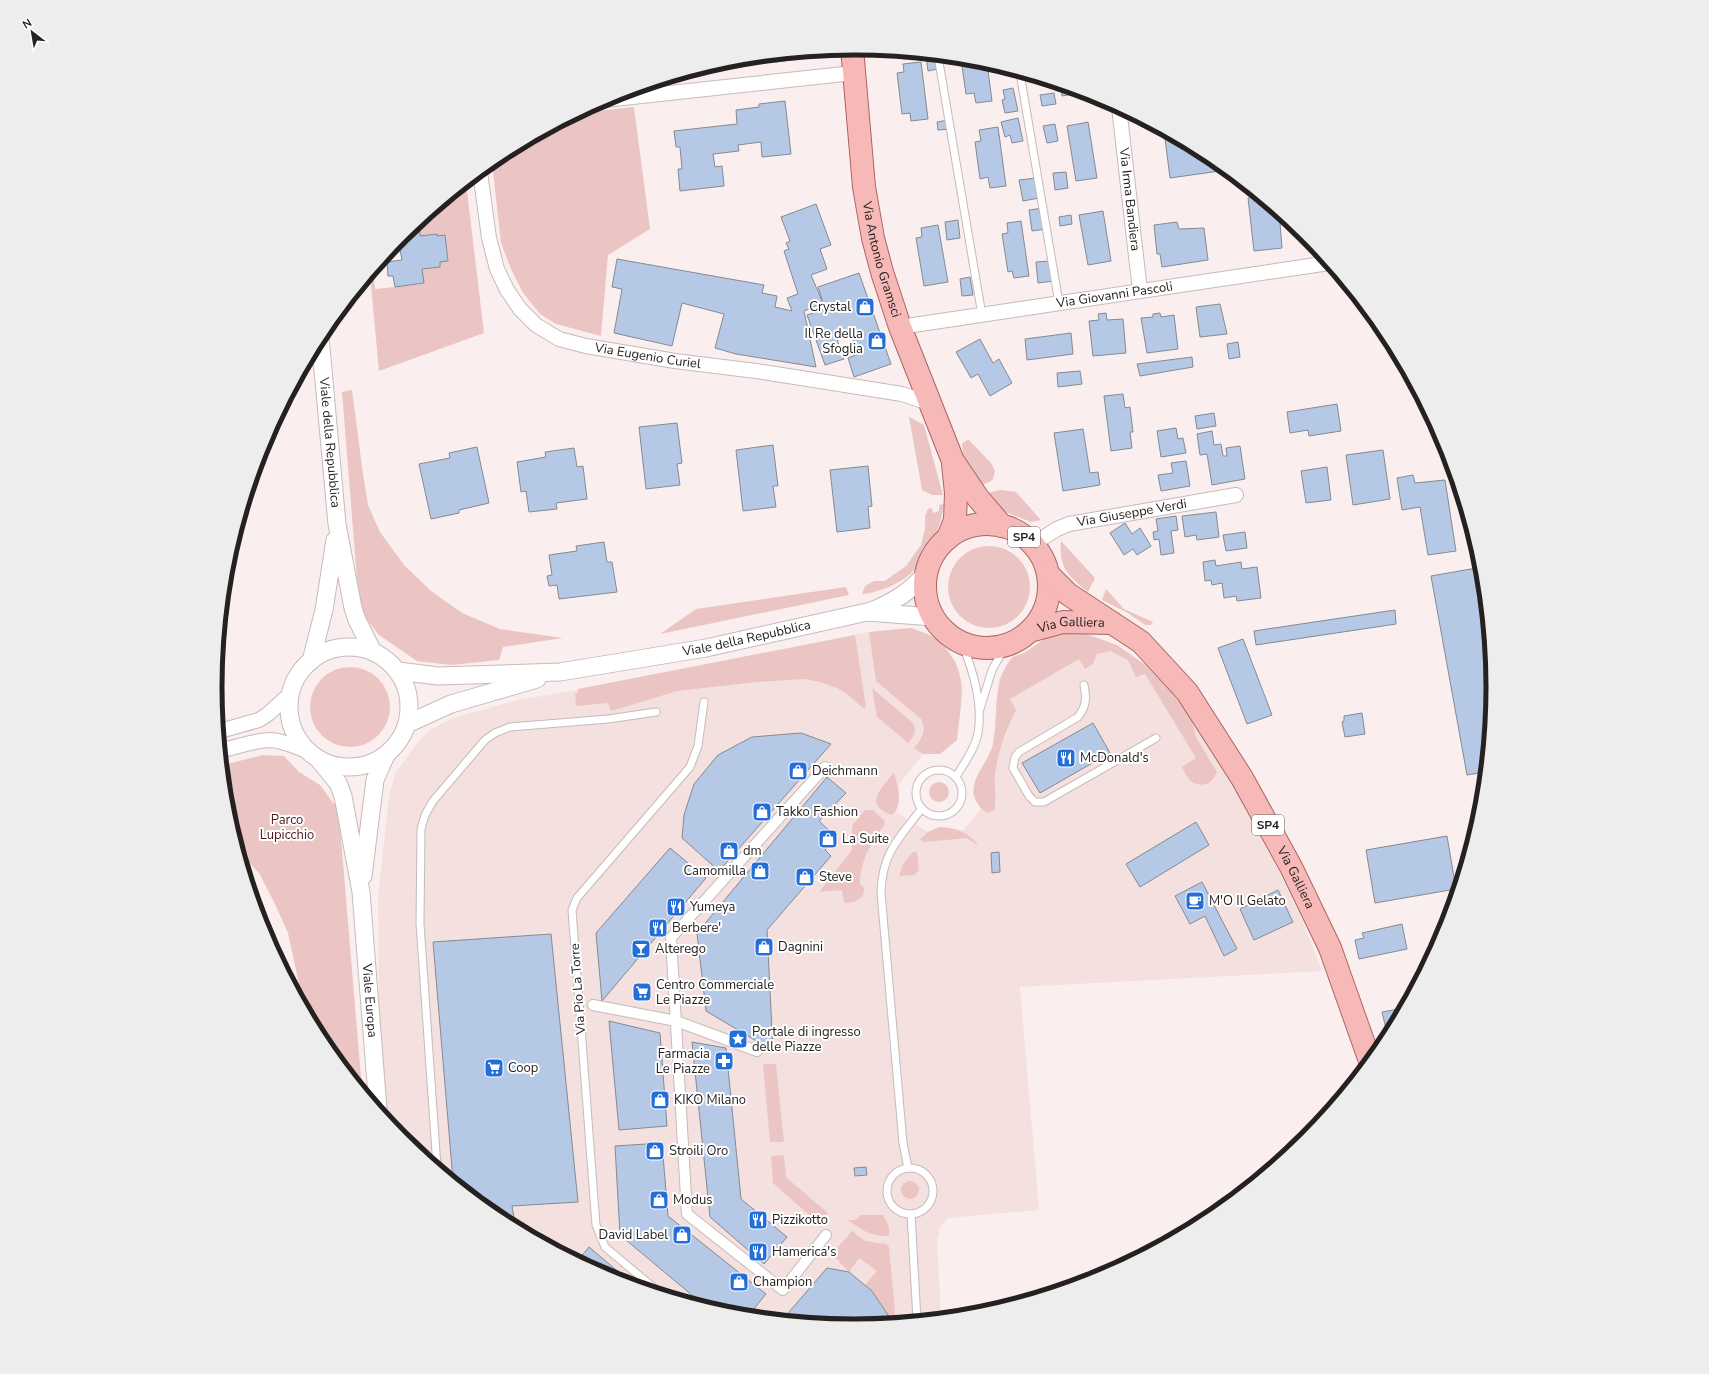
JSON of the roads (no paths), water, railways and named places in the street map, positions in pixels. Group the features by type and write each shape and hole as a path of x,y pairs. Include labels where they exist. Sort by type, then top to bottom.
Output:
{"main road":[{"name":"Via Antonio Gramsci","path":"852,55 864,187 873,238 882,272 900,327 953,461 978,498 1002,526"},
{"name":"Via Antonio Gramsci","path":"948,538 955,520 956,493 953,461"},
{"name":"SP4","path":"979,525 1002,526 1019,533 1033,544 1045,564 1048,574 1049,595 1042,615 1030,631 1019,640 1006,645 990,648 975,647 960,642 950,636 933,617 927,603 925,588 926,573 935,554 948,538 958,532 979,525"},
{"name":"Via Galliera","path":"1048,574 1068,594 1141,642 1187,692 1242,778 1292,867 1330,948 1368,1055"},
{"name":"Via Galliera","path":"1030,631 1063,622 1112,622"}],"street":[{"path":"648,90 853,73"},
{"name":"Via Irma Bandiera","path":"1120,114 1140,291"},
{"name":"Via Eugenio Curiel","path":"481,178 489,238 497,269 507,290 520,309 536,325 559,339 586,346 675,361 756,371 902,394 930,403"},
{"name":"Via Giovanni Pascoli","path":"900,327 1323,263"},
{"name":"Viale della Repubblica","path":"321,349 337,524 353,608 357,620 373,652"},
{"name":"Via Giuseppe Verdi","path":"1033,544 1057,529 1069,524 1236,495"},
{"name":"Viale della Repubblica","path":"311,661 324,610 337,524"},
{"path":"867,612 904,594 918,584 926,573"},
{"name":"Viale della Repubblica","path":"407,724 451,704 560,672 706,648 867,612 933,617"},
{"path":"226,749 271,740 284,742 335,766 353,767 370,764 386,755 395,746 402,736 407,724 409,711 405,683 398,671 387,660 373,652 357,648 341,648 325,652 311,661 302,670 295,681 290,694 289,710 291,725 298,739 313,755"},
{"name":"Viale della Repubblica","path":"398,671 438,676 560,672"},
{"path":"224,730 259,720 290,694"},
{"name":"Viale Europa","path":"313,755 328,769 338,783 343,796 361,892 377,1102"},
{"name":"Viale Europa","path":"361,892 375,780 386,755"},
{"path":"825,767 671,938 686,1214 783,1290 826,1235"},
{"path":"593,1005 676,1021 757,1051"}],"lane":[{"path":"939,60 982,314"},
{"path":"1021,78 1059,303"},
{"path":"956,777 978,734 979,713 976,686 970,662 962,643 960,642"},
{"path":"979,713 992,670 1006,645"},
{"path":"1084,685 1087,699 1084,708 1078,717 1019,752 1015,757 1013,768 1029,796 1035,802 1044,802 1156,738"},
{"name":"Via Pio La Torre","path":"650,1285 605,1247 596,1225 572,910 577,898 690,767 698,746 704,702"},
{"path":"437,1161 420,924 421,829 424,815 433,801 485,740 495,733 510,727 608,719 656,712"},
{"path":"936,770 950,773 956,777 962,791 961,799 953,811 947,814 934,815 922,808 916,796 919,782 923,777 936,770"},
{"path":"908,1168 903,1143 881,893 881,876 886,858 922,808"},
{"path":"908,1168 921,1171 930,1180 933,1187 931,1200 928,1205 911,1214 903,1213 896,1209 891,1203 887,1189 896,1172 908,1168"},
{"path":"911,1214 917,1316"}],"place":[{"name":"Crystal","path":"865,307"},
{"name":"Il Re della Sfoglia","path":"877,341"},
{"name":"McDonald's","path":"1066,758"},
{"name":"Deichmann","path":"798,771"},
{"name":"Takko Fashion","path":"762,812"},
{"name":"La Suite","path":"828,839"},
{"name":"dm","path":"729,851"},
{"name":"Camomilla","path":"760,871"},
{"name":"Steve","path":"805,877"},
{"name":"M'O Il Gelato","path":"1195,901"},
{"name":"Yumeya","path":"676,907"},
{"name":"Berbere'","path":"658,928"},
{"name":"Dagnini","path":"764,947"},
{"name":"Alterego","path":"641,949"},
{"name":"Centro Commerciale Le Piazze","path":"642,992"},
{"name":"Portale di ingresso delle Piazze","path":"738,1039"},
{"name":"Farmacia Le Piazze","path":"724,1061"},
{"name":"Coop","path":"494,1068"},
{"name":"KIKO Milano","path":"660,1100"},
{"name":"Stroili Oro","path":"655,1151"},
{"name":"Modus","path":"659,1200"},
{"name":"Pizzikotto","path":"758,1220"},
{"name":"David Label","path":"682,1235"},
{"name":"Hamerica's","path":"758,1252"},
{"name":"Champion","path":"739,1282"}],"park label":[{"name":"Parco Lupicchio","path":"287,828"}]}
